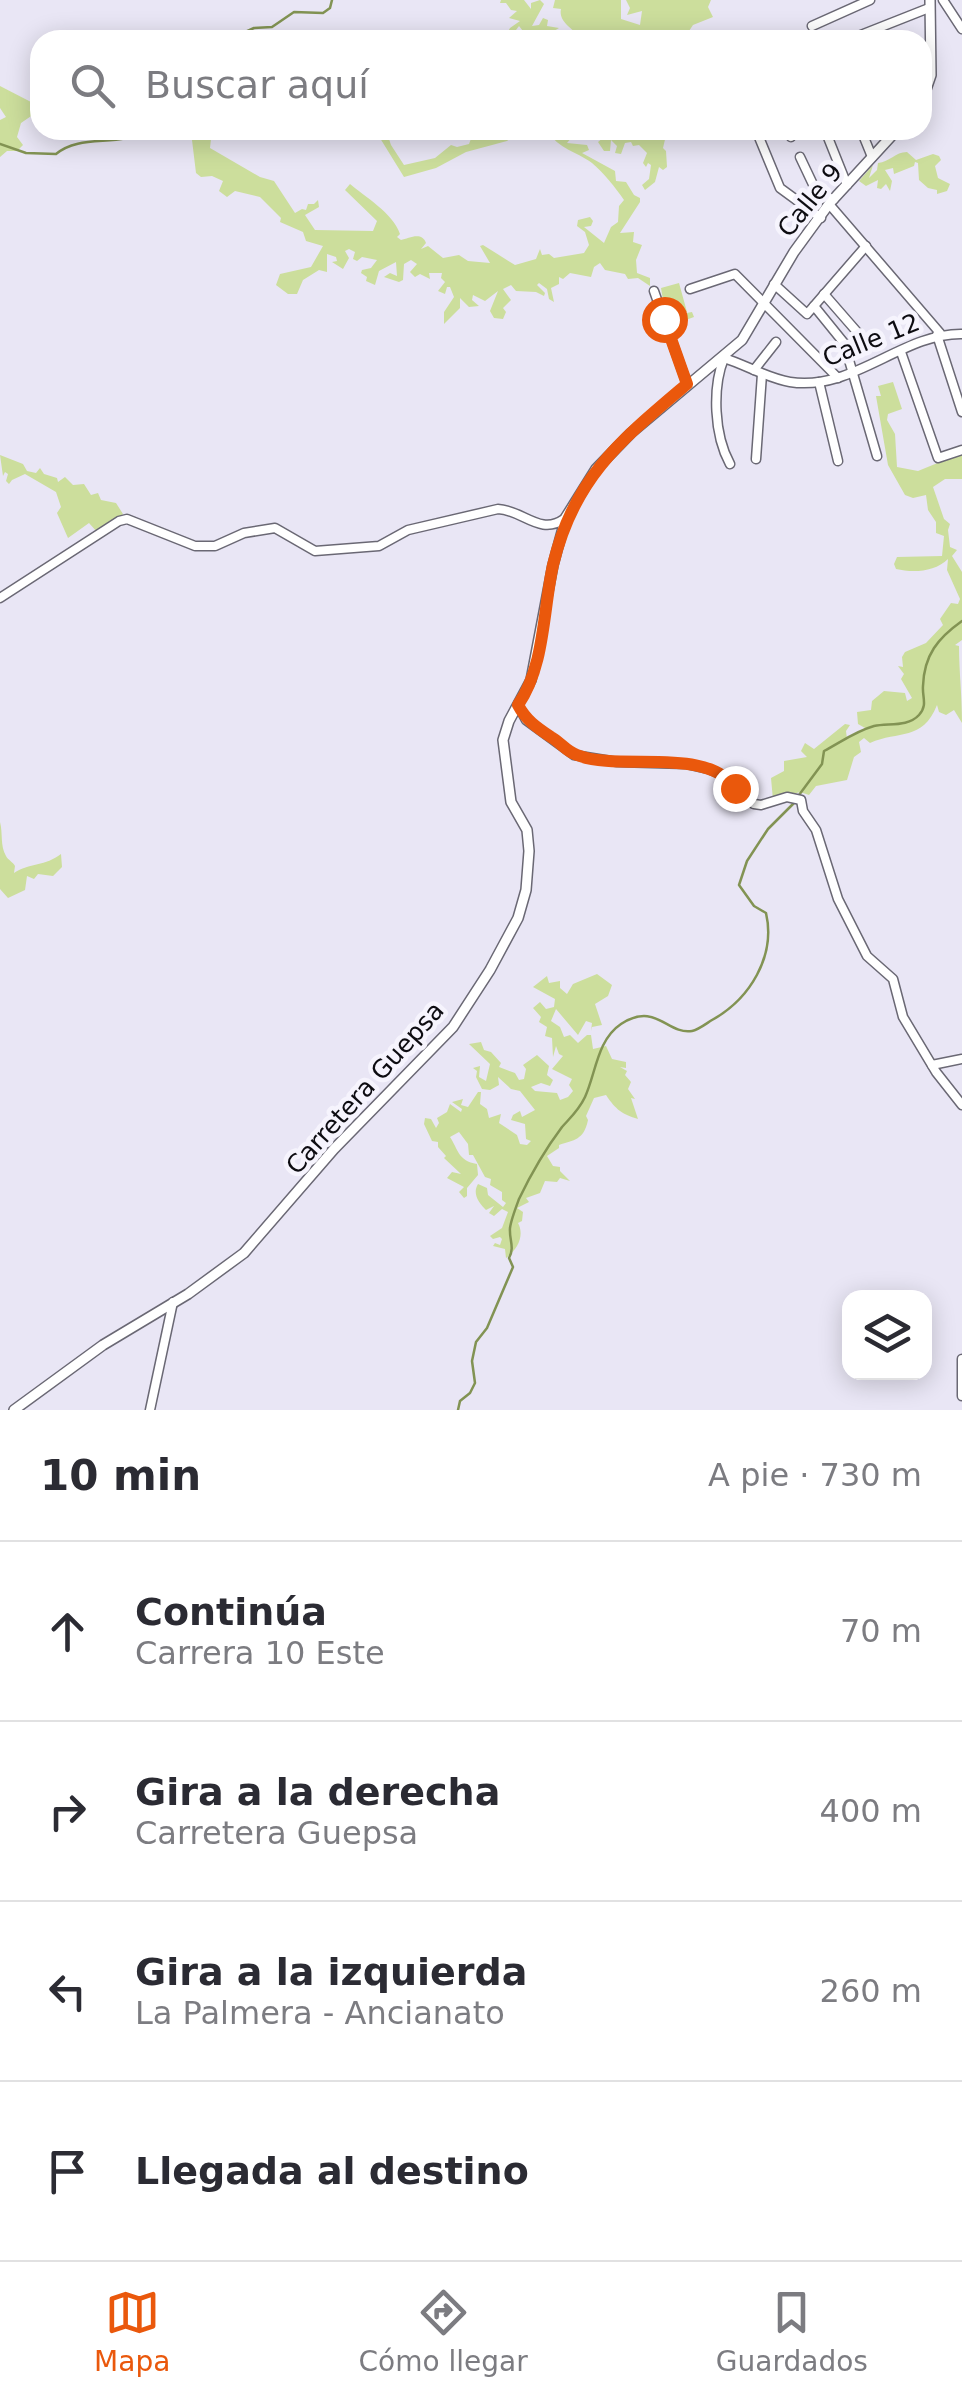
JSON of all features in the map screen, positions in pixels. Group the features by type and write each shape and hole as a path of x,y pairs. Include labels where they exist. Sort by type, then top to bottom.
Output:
{"street":[{"path":"812,26 870,0"},
{"path":"942,0 962,30"},
{"path":"870,30 929,4 930,30"},
{"path":"760,140 780,188 821,218"},
{"path":"829,140 847,185"},
{"path":"865,140 872,158"},
{"name":"Calle 9","path":"724,358 742,340 794,252 832,202 888,140"},
{"path":"800,158 818,195 832,202 939,334 962,412"},
{"path":"810,310 866,246"},
{"path":"690,289 735,274 838,378"},
{"path":"774,284 810,310 844,343 877,456"},
{"path":"654,290 687,384 724,358"},
{"path":"824,294 858,333"},
{"name":"Calle 12","path":"724,358 789,382 819,382 838,378 939,334 962,334"},
{"path":"756,459 758,372 776,342"},
{"path":"901,352 938,458 962,450"},
{"path":"724,358 716,378 723,450 730,464"},
{"path":"819,382 838,461"},
{"name":"Carretera Guepsa","path":"14,1410 104,1345 225,1269 259,1238 334,1150 452,1027 490,970 518,918 526,890 529,850 527,830 512,802 503,740 531,680 566,517 596,469 647,416 687,384"},
{"path":"0,598 127,519 195,546 215,546 244,533 274,528 315,551 379,546 408,530 505,508 552,527 566,517"},
{"path":"518,705 526,720 574,755 708,769 728,777 741,798 761,806 787,796 798,799 816,830 838,899 867,956 893,979 903,1017 962,1106"},
{"path":"932,1065 962,1059"},
{"path":"150,1410 173,1302"},
{"path":"962,1359 962,1396"}],"green space":[{"path":"524,0 531,9 531,3 540,0 544,4 532,26 539,25 543,18 548,20 547,26 559,28 522,30 519,26 509,30 520,21 509,18 517,11 500,3"},
{"path":"555,0 621,0 621,19 640,25 642,11 627,15 630,8 626,0 711,0 708,7 713,17 690,30 572,30 564,21 561,9 553,8"},
{"path":"0,86 30,101 30,117 21,123 17,137 23,145 0,157 0,120 6,117 0,108"},
{"path":"192,140 211,140 210,148 274,181 295,213 318,200 319,207 305,215 315,230 373,231 377,221 345,190 350,184 391,219 401,240 418,236 426,243 421,249 428,246 443,258 459,255 468,261 490,263 480,246 483,245 515,265 536,259 540,249 542,255 554,258 584,253 589,245 585,232 577,226 578,220 590,217 591,226 584,227 604,243 611,227 618,222 619,206 624,200 596,167 555,140 570,140 567,143 587,145 589,150 582,153 615,171 616,181 626,182 640,198 620,233 634,232 633,242 642,245 636,260 637,273 650,278 650,286 638,278 628,279 625,274 605,270 600,263 591,277 570,273 563,279 559,277 559,284 551,288 554,302 539,283 544,296 516,291 511,285 503,289 511,300 503,308 503,319 494,318 490,311 498,291 485,301 473,295 472,300 479,306 469,307 460,298 460,308 444,324 444,312 454,297 450,287 445,294 438,291 445,282 442,273 429,273 430,279 420,274 415,277 410,272 417,264 411,260 404,264 403,280 384,277 390,273 397,276 396,262 379,271 375,285 361,273 377,260 362,257 357,261 353,259 355,252 349,249 345,251 349,258 343,269 332,262 337,261 336,257 327,254 327,272 319,270 303,280 297,294 288,294 276,285 280,274 311,267 323,246 306,241 303,232 280,222 281,218 260,197 235,191 227,197 219,191 223,181 196,173"},
{"path":"381,140 389,140 404,165 435,158 451,145 469,144 470,140 508,140 466,152 436,168 404,177"},
{"path":"611,140 610,151 604,151 598,142"},
{"path":"611,140 665,140 667,167 659,167 655,182 645,190 642,185 649,179 651,165 646,167 643,163 647,153 631,142 625,143 621,154 615,153 617,146"},
{"path":"907,152 916,160 939,156 941,160 935,166 938,178 950,184 947,191 937,194 937,190 919,180 915,162 894,174 893,168 885,170 892,181 890,191 886,184 877,188 878,180 866,186 859,181 873,165 869,178 878,163"},
{"path":"679,283 687,312 681,314 692,312 694,317 675,324 673,316 668,321 666,318 661,288"},
{"path":"893,382 902,409 888,414 887,420 895,434 897,467 918,471 962,453 962,479 945,479 933,487 944,519 950,524 950,547 957,550 952,556 962,572 962,640 955,645 959,646 962,723 954,710 946,715 939,712 937,705 917,730 870,743 864,738 859,742 861,752 854,757 847,780 816,786 809,795 800,792 773,800 771,778 784,771 784,761 807,757 801,751 805,743 814,749 845,724 850,725 847,739 865,728 858,724 857,712 871,710 872,701 884,691 905,693 907,701 912,698 901,679 904,674 898,666 903,667 902,657 926,643 943,625 940,619 951,603 958,604 960,599 947,570 948,559 924,570 896,569 894,564 897,557 942,556 944,536 936,533 926,495 905,495 888,465 876,396 881,396 878,386"},
{"path":"0,455 23,464 27,471 36,473 40,468 58,482 65,477 73,485 84,484 91,495 98,493 101,500 116,503 123,514 98,533 89,523 68,538 57,513 61,507 56,492 25,474 9,484 8,474 3,476"},
{"path":"0,822 3,848 15,866 14,873 61,854 62,867 53,876 27,876 25,890 8,898 0,889"},
{"path":"597,974 612,985 608,996 595,1004 602,1025 592,1027 591,1031 592,1023 586,1021 578,1035 556,1009 551,1021 560,1027 564,1037 570,1035 578,1043 591,1035 593,1049 606,1046 612,1059 626,1062 626,1068 620,1067 627,1071 625,1075 631,1082 628,1089 635,1099 631,1098 638,1119 620,1111 606,1095 594,1098 581,1135 559,1145 547,1156 570,1181 545,1181 540,1193 526,1198 529,1202 517,1208 523,1212 518,1223 520,1238 506,1258 505,1249 493,1246 500,1245 502,1239 490,1236 502,1228 508,1212 502,1209 494,1216 489,1213 494,1206 486,1210 476,1191 478,1184 487,1188 488,1195 503,1207 506,1203 502,1192 490,1185 491,1179 485,1177 473,1155 469,1155 468,1144 459,1132 450,1137 462,1157 477,1164 478,1175 464,1198 459,1192 464,1187 447,1178 452,1172 461,1174 444,1158 438,1142 432,1141 425,1118 431,1119 436,1128 437,1118 447,1112 450,1104 461,1112 452,1102 463,1099 461,1105 468,1107 481,1092 480,1104 487,1109 489,1118 501,1114 499,1123 517,1135 520,1144 527,1145 531,1141 526,1139 525,1124 511,1120 520,1111 522,1117 535,1110 520,1091 511,1089 498,1077 499,1085 482,1089 473,1068 480,1066 479,1077 486,1081 490,1064 469,1044 481,1042 484,1050 501,1063 499,1067 515,1073 519,1080 524,1079 523,1065 537,1055 549,1066 547,1075 553,1080 550,1086 541,1083 531,1087 557,1093 560,1100 568,1097 573,1091 569,1085 572,1079 552,1069 563,1056 556,1046 553,1057 552,1038 545,1036 547,1027 539,1022 541,1017 533,1008 540,1002 546,1009 554,1007 555,999 533,987 547,976 549,983 560,981 560,988 567,994 573,984"}],"waterway":[{"path":"250,30 272,27 294,12 323,13 332,0"},
{"path":"0,144 26,153 56,154 77,144 108,140"},
{"path":"799,795 822,764 824,751 867,728 904,723 919,715 924,704 924,675 929,656 939,641 962,621"},
{"path":"458,1410 460,1401 475,1383 472,1361 476,1342 487,1328 513,1267 509,1258 510,1228 519,1199 550,1143 583,1102 607,1039 621,1024 643,1016 683,1031 697,1029 726,1011 757,975 767,945 766,913 754,906 739,885 747,861 768,829 795,802"}],"route":[{"path":"664,319 687,384 631,432 577,496 566,517 553,566 531,680 518,705 526,720 574,755 618,762 686,764 728,777 735,788"}]}
